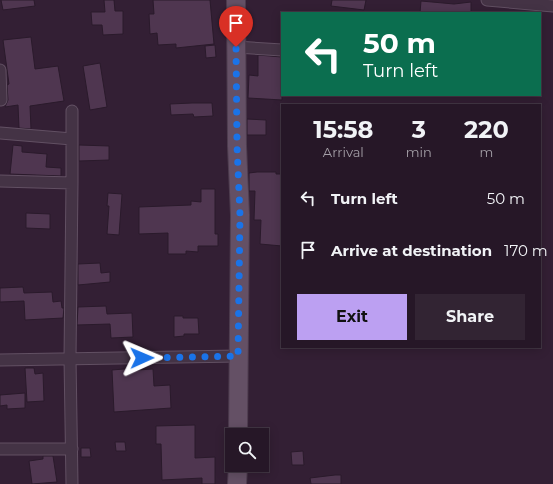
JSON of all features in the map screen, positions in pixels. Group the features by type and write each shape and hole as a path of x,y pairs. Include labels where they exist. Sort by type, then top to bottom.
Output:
{"main road":[{"path":"236,0 237,146 240,215 238,428"},
{"path":"237,484 238,472"}],"street":[{"path":"487,0 553,6"},
{"path":"236,47 281,50"},
{"path":"0,70 1,100"},
{"path":"72,111 70,358 72,484"},
{"path":"0,133 72,139"},
{"path":"0,181 72,183"},
{"path":"0,360 238,356"},
{"path":"0,449 72,449"}],"building":[{"path":"1,0 34,0 35,6 3,10"},
{"path":"104,0 114,0 115,11 123,11 123,34 103,35 102,25 92,25 91,12 105,12"},
{"path":"153,0 210,0 214,44 176,48 176,44 158,45 157,33 150,34 149,14 154,14"},
{"path":"332,0 366,0 364,10 331,6"},
{"path":"421,1 454,4 471,2 471,12 420,12"},
{"path":"31,37 35,69 58,66 64,101 30,106 31,129 19,128 18,105 5,107 8,100 7,85 9,84 3,40"},
{"path":"215,45 216,57 206,58 205,46"},
{"path":"258,55 281,57 282,100 248,98 249,75 258,76"},
{"path":"100,63 107,107 90,110 83,66"},
{"path":"212,103 213,116 194,117 193,114 171,115 170,104"},
{"path":"247,119 266,120 266,135 247,135"},
{"path":"13,145 22,146 22,152 47,154 46,167 61,168 61,176 10,174"},
{"path":"79,145 109,146 109,160 79,161"},
{"path":"276,172 276,174 281,174 281,246 260,244 261,220 254,220 255,191 249,191 249,173"},
{"path":"201,189 215,189 215,234 218,234 218,246 198,246 198,252 186,251 186,254 168,254 168,233 139,234 139,207 191,205 191,201 201,202"},
{"path":"108,193 122,194 119,235 107,234 109,206 107,206"},
{"path":"26,213 50,214 50,229 26,228"},
{"path":"100,263 101,273 110,272 110,282 78,285 78,264"},
{"path":"23,287 24,293 52,292 53,302 61,301 62,308 64,308 63,318 25,320 24,301 0,302 0,288"},
{"path":"106,306 107,314 132,313 133,337 111,338 110,324 77,325 78,307"},
{"path":"174,316 183,316 183,318 198,318 199,334 184,334 184,336 174,337"},
{"path":"25,368 34,368 35,374 43,373 44,401 27,402"},
{"path":"136,368 137,370 153,369 154,386 170,385 171,408 114,412 112,370"},
{"path":"25,393 25,408 7,409 7,405 0,406 0,395"},
{"path":"195,425 195,458 215,457 215,484 202,484 202,478 162,480 161,444 156,444 156,426"},
{"path":"115,442 125,442 126,451 116,451"},
{"path":"81,448 90,448 91,457 81,457"},
{"path":"303,451 304,465 292,465 291,452"},
{"path":"43,456 53,456 57,482 32,484 29,461 43,459"},
{"path":"341,475 341,484 311,484 310,478"}],"route":[{"path":"142,358 238,356 240,215 237,146 236,47"}]}
